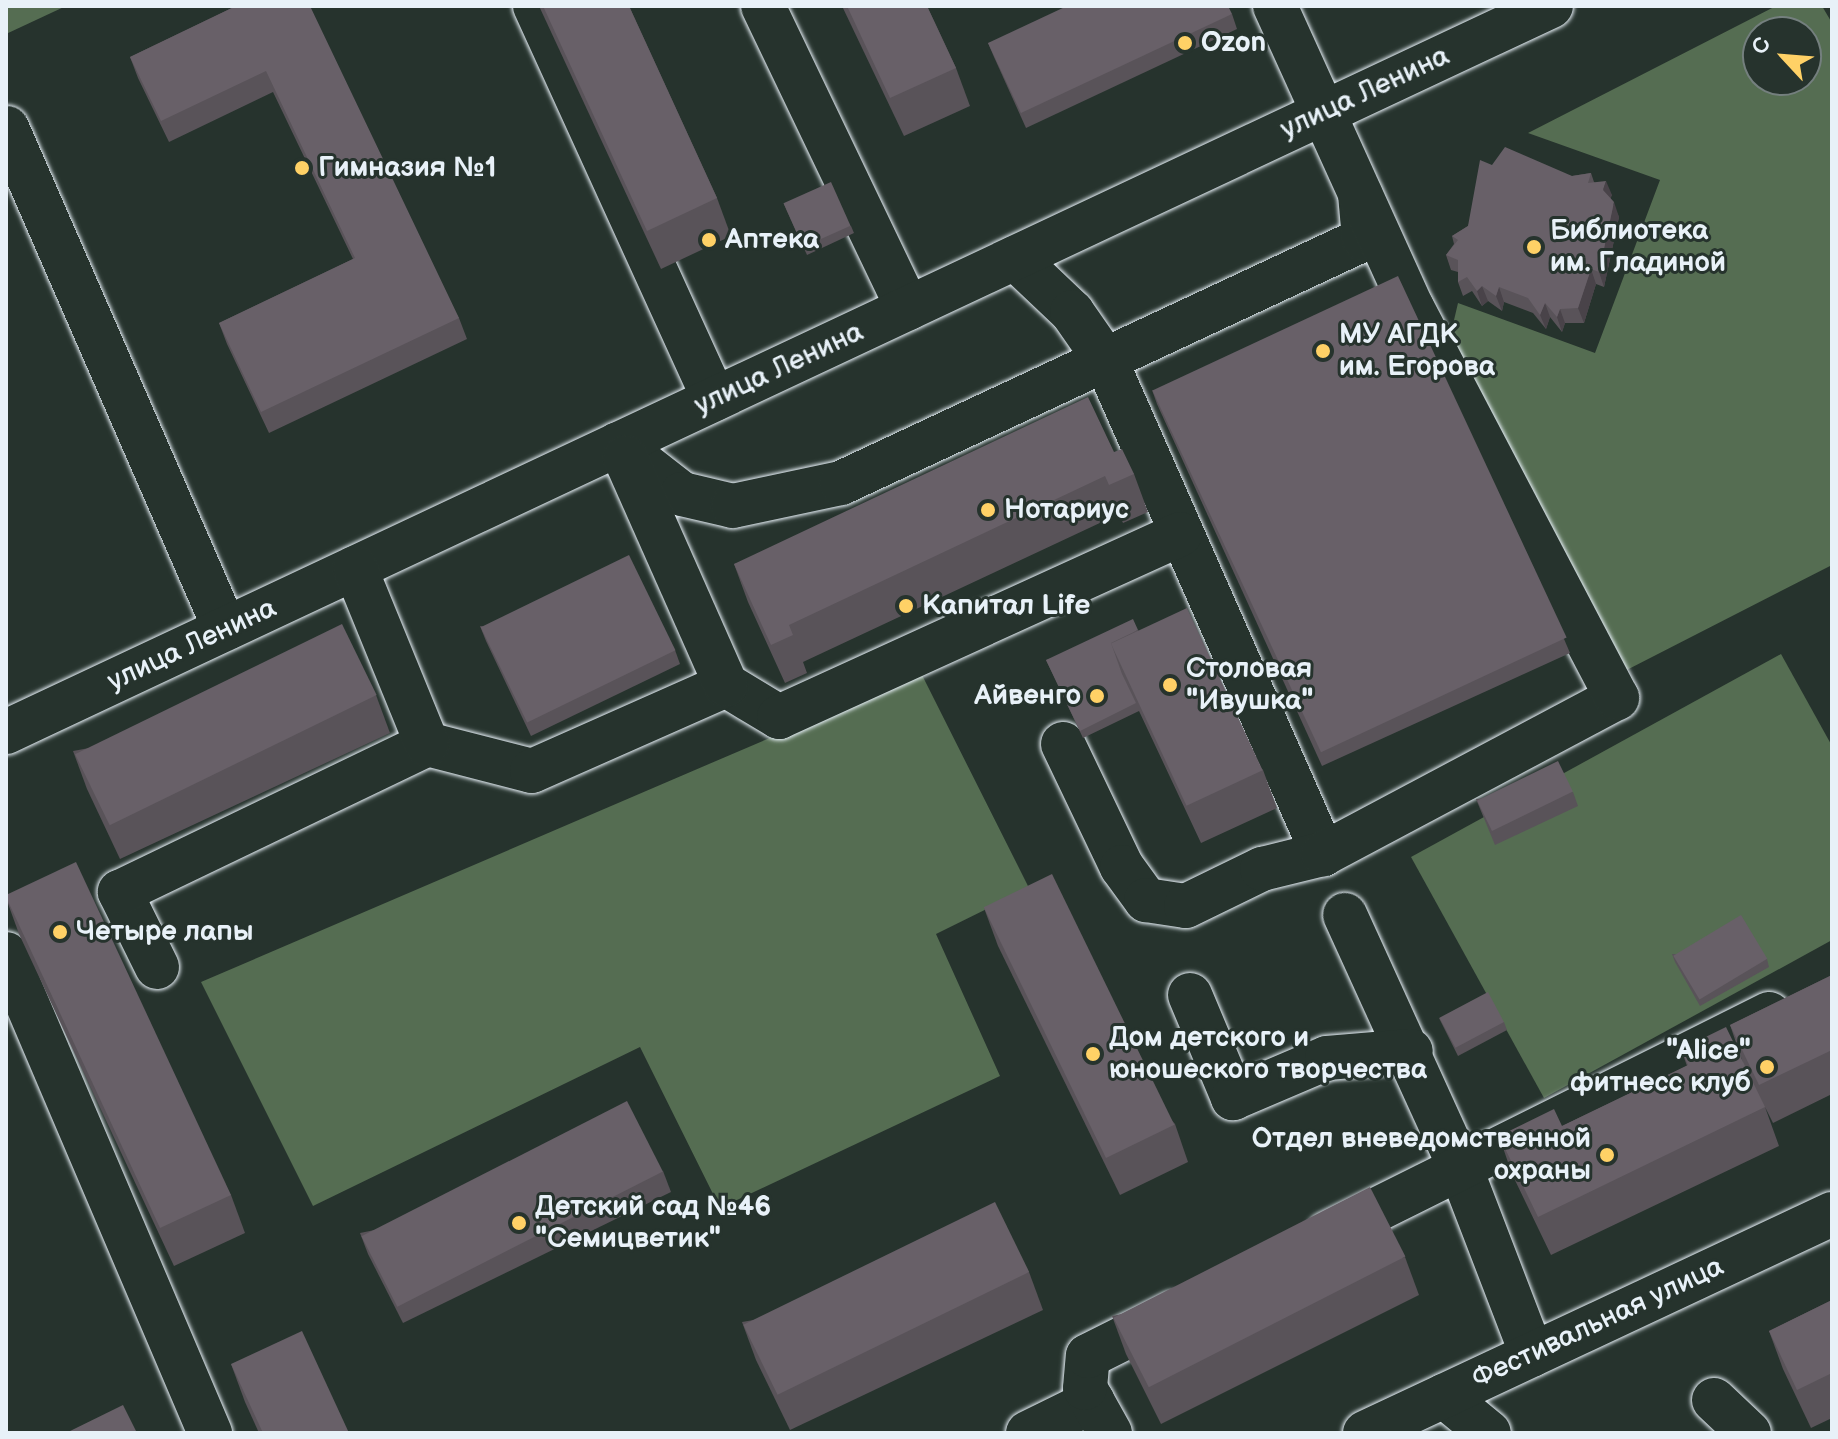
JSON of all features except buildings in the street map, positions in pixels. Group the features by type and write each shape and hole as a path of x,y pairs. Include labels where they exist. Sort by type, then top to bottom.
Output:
{"street":[{"path":"535,6 714,399"},
{"path":"763,6 908,308"},
{"path":"1063,744 1122,867 1146,900 1186,906 1262,869 1323,854 1617,698 1412,308 1358,179 1323,113 1275,6"},
{"name":"улица Ленина","path":"6,732 1551,6"},
{"path":"7,128 225,629"},
{"path":"618,444 682,494 733,506 841,483 1364,239 1358,179"},
{"path":"1015,258 1072,312 1106,361 1323,854"},
{"path":"618,444 677,562 726,685 779,717 1180,534"},
{"path":"355,568 427,744"},
{"path":"157,967 120,892 427,744 532,771 726,685"},
{"path":"1345,915 1411,1051 1460,1167 1532,1355"},
{"path":"6,954 210,1433"},
{"path":"1190,995 1233,1098 1327,1058 1411,1051"},
{"path":"1295,1251 1769,1014"},
{"name":"Фестивальная улица","path":"1365,1433 1832,1214"},
{"path":"1028,1433 1101,1417 1085,1388 1088,1356 1212,1293"},
{"path":"1444,1396 1489,1433"},
{"path":"1714,1400 1749,1433"}],"green space":[{"path":"6,6 66,6 6,34"},
{"path":"1776,6 1822,6 1832,23 1832,565 1613,677 1447,350 1458,303 1595,353 1660,180 1528,133 1742,23 1742,96 1822,96 1822,16 1756,16"},
{"path":"1781,654 1832,746 1832,940 1544,1098 1411,857"},
{"path":"921,673 1029,888 936,934 1000,1076 720,1208 640,1047 313,1206 201,982"}],"place":[{"name":"Ozon","path":"1185,43"},
{"name":"Гимназия №1","path":"302,168"},
{"name":"Аптека","path":"709,240"},
{"name":"Библиотека им. Гладиной","path":"1534,247"},
{"name":"МУ АГДК им. Егорова","path":"1323,351"},
{"name":"Нотариус","path":"988,510"},
{"name":"Капитал Life","path":"906,606"},
{"name":"Столовая \"Ивушка\"","path":"1170,685"},
{"name":"Айвенго","path":"1097,696"},
{"name":"Четыре лапы","path":"60,932"},
{"name":"Дом детского и юношеского творчества","path":"1093,1054"},
{"name":"\"Alice\" фитнесс клуб","path":"1767,1067"},
{"name":"Отдел вневедомственной охраны","path":"1607,1155"},
{"name":"Детский сад №46 \"Семицветик\"","path":"519,1223"}]}
